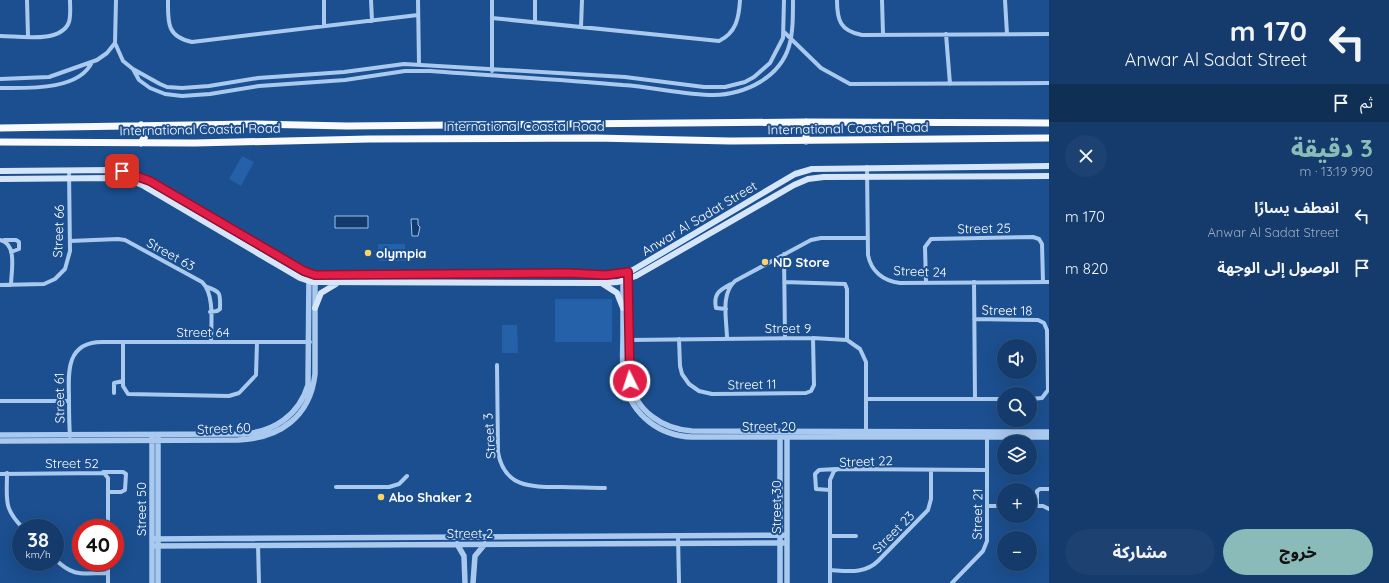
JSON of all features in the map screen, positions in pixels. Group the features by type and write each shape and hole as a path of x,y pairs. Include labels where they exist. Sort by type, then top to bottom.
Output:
{"highway":[{"name":"International Coastal Road","path":"0,128 253,124 324,126 431,126 806,122 1049,123"},
{"path":"806,122 806,141"},
{"path":"141,125 145,133 141,143"},
{"path":"151,125 148,133 151,143"},
{"name":"International Coastal Road","path":"0,142 151,143 370,139 587,138 806,141 1049,138"}],"main road":[{"path":"981,166 982,176"},
{"name":"Anwar Al Sadat Street","path":"312,274 568,273 606,275 625,272 806,170 824,167 1049,166"},
{"path":"0,171 114,170 136,174 312,274"},
{"name":"Anwar Al Sadat Street","path":"0,179 118,178 137,183 209,226 312,282 600,283 625,280 803,181 824,176 1049,176"},
{"path":"724,215 729,223"},
{"path":"209,226 213,218"},
{"path":"315,308 319,296 324,290 339,283"},
{"path":"600,283 608,286 617,293 623,308"}],"street":[{"path":"27,0 28,36"},
{"path":"0,36 49,37 57,35 64,30 68,22 70,0"},
{"path":"116,0 115,43 123,61 133,69 167,87 182,88 209,86 258,78 344,72 380,66 419,64 625,77 704,87 725,87 745,82 763,71 775,54 781,43 784,32 784,0"},
{"path":"171,0 168,0 168,21 170,28 174,33 185,40 192,42 418,15"},
{"path":"324,0 324,26"},
{"path":"372,0 372,21"},
{"path":"418,0 419,64"},
{"path":"492,0 492,75"},
{"path":"535,0 535,22"},
{"path":"582,0 582,27"},
{"path":"492,18 719,41 727,38 733,32 740,13 740,0 734,0"},
{"path":"133,69 139,80 150,88 165,94 182,96 210,94 259,86 345,80 405,71 492,75 625,85 704,94 726,94 749,88 770,75 785,59 792,40 793,0"},
{"path":"837,0 837,16 847,29 862,34 1049,34"},
{"path":"882,0 883,34"},
{"path":"1005,0 1007,34"},
{"path":"784,32 827,73 850,84 1049,83"},
{"path":"946,34 950,84"},
{"path":"0,79 49,77 102,57 115,43"},
{"path":"0,88 51,86 66,82 85,72 92,62"},
{"name":"Street 24","path":"867,167 869,262 879,275 895,282 1049,282"},
{"name":"Street 66","path":"0,285 40,285 55,279 63,272 68,262 70,241 68,170"},
{"name":"Street 25","path":"926,282 925,247 931,239 1033,237 1039,239 1042,244 1043,282"},
{"path":"726,309 716,308 716,295 718,291 814,239 868,238"},
{"path":"1,240 16,240 19,242 19,249 11,252"},
{"path":"1,240 8,244 11,252 11,285"},
{"name":"Street 63","path":"70,241 125,240 199,281 207,287 216,290 220,295 220,309 217,312 210,312"},
{"path":"784,254 785,338"},
{"name":"Street 20","path":"625,272 626,340 624,376 628,395 640,414 656,427 670,433 686,437 787,438 866,434"},
{"name":"Street 60","path":"0,441 155,437 249,440 266,437 281,430 298,415 310,396 315,374 312,342 312,274"},
{"name":"Street 20","path":"625,280 623,308 629,375 633,392 645,410 659,422 670,427 686,431 787,431 866,434 987,434 1049,432"},
{"path":"727,339 726,294 735,281"},
{"name":"Street 60","path":"312,282 315,308 312,342"},
{"path":"784,282 845,284 847,289 847,340 860,349 865,359 866,434"},
{"path":"974,282 975,399"},
{"path":"207,287 210,296 211,342"},
{"name":"Street 18","path":"974,319 1038,320 1045,325 1047,330 1048,390 1042,398 1037,398"},
{"name":"Street 9","path":"626,340 785,338 847,340"},
{"name":"Street 11","path":"679,339 680,366 684,377 695,389 712,394 808,393 812,389 814,383 813,338"},
{"path":"123,342 123,381 125,390 131,395 234,395 252,381 256,375 256,342"},
{"name":"Street 64","path":"92,343 312,342"},
{"name":"Street 61","path":"70,438 68,370 79,350 92,343"},
{"name":"Street 3","path":"497,365 498,452 501,465 508,475 520,483 532,487 605,488"},
{"path":"114,393 114,382 123,381"},
{"path":"866,399 997,399"},
{"path":"0,401 69,401"},
{"name":"Street 30","path":"780,431 780,583"},
{"name":"Street 30","path":"787,431 787,583"},
{"name":"Street 20","path":"987,434 1049,437"},
{"name":"Street 21","path":"952,583 985,548 988,537 987,434"},
{"name":"Street 60","path":"0,435 70,438"},
{"name":"Street 50","path":"152,583 155,546 155,437"},
{"path":"830,490 816,489 816,473 819,470 838,469"},
{"name":"Street 22","path":"830,583 830,476 838,469 987,470"},
{"name":"Street 23","path":"830,570 864,570 874,565 887,553 928,510 931,502 931,470"},
{"path":"102,472 123,472 126,474 125,490 121,492 108,492"},
{"name":"Street 52","path":"0,474 102,472 108,477 108,519"},
{"path":"7,473 8,509 13,519"},
{"path":"336,487 389,487 399,484 407,476"},
{"path":"1037,491 1040,489 1049,489"},
{"path":"988,506 997,506"},
{"path":"1037,506 1045,506 1049,509"},
{"name":"Street 2","path":"155,539 787,535"},
{"path":"550,536 550,544"},
{"path":"678,536 679,583"},
{"path":"830,536 856,536"},
{"path":"390,537 391,545"},
{"path":"256,538 252,541 258,545"},
{"path":"258,545 264,542 262,538"},
{"name":"Street 2","path":"155,546 787,543"},
{"path":"457,544 463,553 465,560 465,583"},
{"path":"473,583 474,559 478,550 485,544"},
{"path":"258,545 259,583"},
{"name":"Street 50","path":"155,546 158,583"},
{"path":"465,560 474,559"},
{"path":"64,568 74,573 108,572 108,583"}],"shaded area":[{"path":"242,156 254,162 241,186 229,179"},
{"path":"335,216 368,216 368,228 335,228"},
{"path":"411,219 418,219 418,225 420,227 418,236 412,236"},
{"path":"378,244 405,244 406,261 379,261"},
{"path":"555,299 612,299 612,342 555,342"},
{"path":"502,325 517,325 518,353 502,353"}],"place":[{"name":"olympia","path":"368,253"},
{"name":"ND Store","path":"765,262"},
{"name":"Abo Shaker 2","path":"381,497"}],"route":[{"path":"122,171 143,177 304,271 315,275 583,273 606,275 628,272 630,381"}]}
